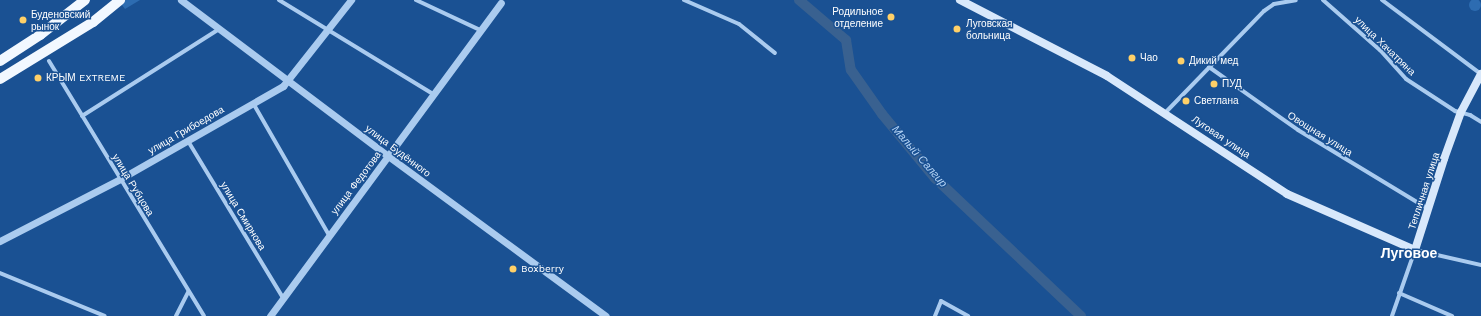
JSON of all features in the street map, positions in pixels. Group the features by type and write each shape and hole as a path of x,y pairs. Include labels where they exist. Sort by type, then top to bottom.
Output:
{"main road":[{"path":"0,61 40,35 85,0"},
{"path":"0,79 48,51 93,22 120,0"},
{"name":"Луговая улица","path":"960,0 1107,76 1287,194 1415,250"},
{"path":"40,35 35,48 48,51"},
{"name":"Тепличная улица","path":"1415,250 1427,208 1462,112 1481,74"}],"street":[{"name":"улица Будённого","path":"181,0 388,156 606,316"},
{"path":"279,0 433,94"},
{"name":"улица Грибоедова","path":"0,241 188,142 289,81 351,0"},
{"path":"416,0 480,30"},
{"path":"684,0 739,24 775,53"},
{"path":"1165,113 1264,11 1280,0"},
{"path":"1274,4 1296,0"},
{"name":"улица Хачатряна","path":"1323,0 1380,50 1406,79 1481,122"},
{"path":"1382,0 1481,74"},
{"name":"улица Федотова","path":"270,316 501,3"},
{"path":"82,116 219,29"},
{"name":"улица Рубцова","path":"49,61 188,292 204,316"},
{"name":"Овощная улица","path":"1209,66 1298,130 1427,208"},
{"path":"253,103 329,235"},
{"name":"улица Смирнова","path":"188,142 284,298"},
{"name":"Луговая улица","path":"1415,250 1481,265"},
{"name":"Тепличная улица","path":"1392,316 1415,250"},
{"path":"0,273 105,316"},
{"path":"176,316 188,292"},
{"path":"1399,293 1452,316"},
{"path":"935,316 941,301 968,316"}],"shaded area":[{"path":"1473,-1 1477,-1 1481,5 1477,11 1473,11 1469,7 1469,3"},
{"path":"126,0 140,0 125,9 122,5"}],"waterway":[{"name":"Малый Салгир","path":"799,0 846,40 851,70 882,114 935,178 1081,316"}],"place":[{"name":"Родильное отделение","path":"891,17"},
{"name":"Буденовский рынок","path":"23,20"},
{"name":"Луговская больница","path":"957,29"},
{"name":"Чао","path":"1132,58"},
{"name":"Дикий мед","path":"1181,61"},
{"name":"КРЫМ EXTREME","path":"38,78"},
{"name":"ПУД","path":"1214,84"},
{"name":"Светлана","path":"1186,101"},
{"name":"Boxberry","path":"513,269"}],"district":[{"name":"Луговое","path":"1409,253"}]}
